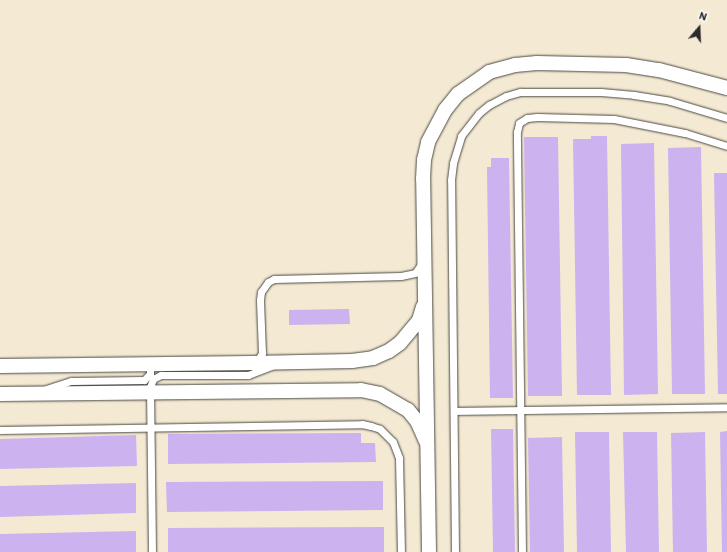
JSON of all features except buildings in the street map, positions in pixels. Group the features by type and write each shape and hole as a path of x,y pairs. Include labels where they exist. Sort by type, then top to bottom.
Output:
{"street":[{"path":"429,552 429,447 423,179 424,160 428,142 445,110 458,94 489,72 515,65 537,63 626,65 659,70 727,88"},
{"path":"0,366 280,363 352,361 372,358 389,352 411,332 419,320 426,299"},
{"path":"0,394 361,390 380,394 408,410 417,421 429,447"}],"lane":[{"path":"455,552 451,180 452,163 461,136 468,125 489,105 506,96 520,92 601,92 628,94 670,101 727,118"},
{"path":"707,111 727,113"},
{"path":"522,552 516,132 519,123 527,118 538,117 614,119 661,127 727,146"},
{"path":"251,363 259,358 262,353 260,300 262,292 268,282 274,279 410,275 420,268 425,254"},
{"path":"152,552 150,393 151,382 153,379 161,375 248,375 280,363"},
{"path":"28,394 71,381 144,380 150,374 150,364"},
{"path":"454,411 727,407"},
{"path":"0,430 362,424 380,429 393,442 399,458 401,552"}]}
